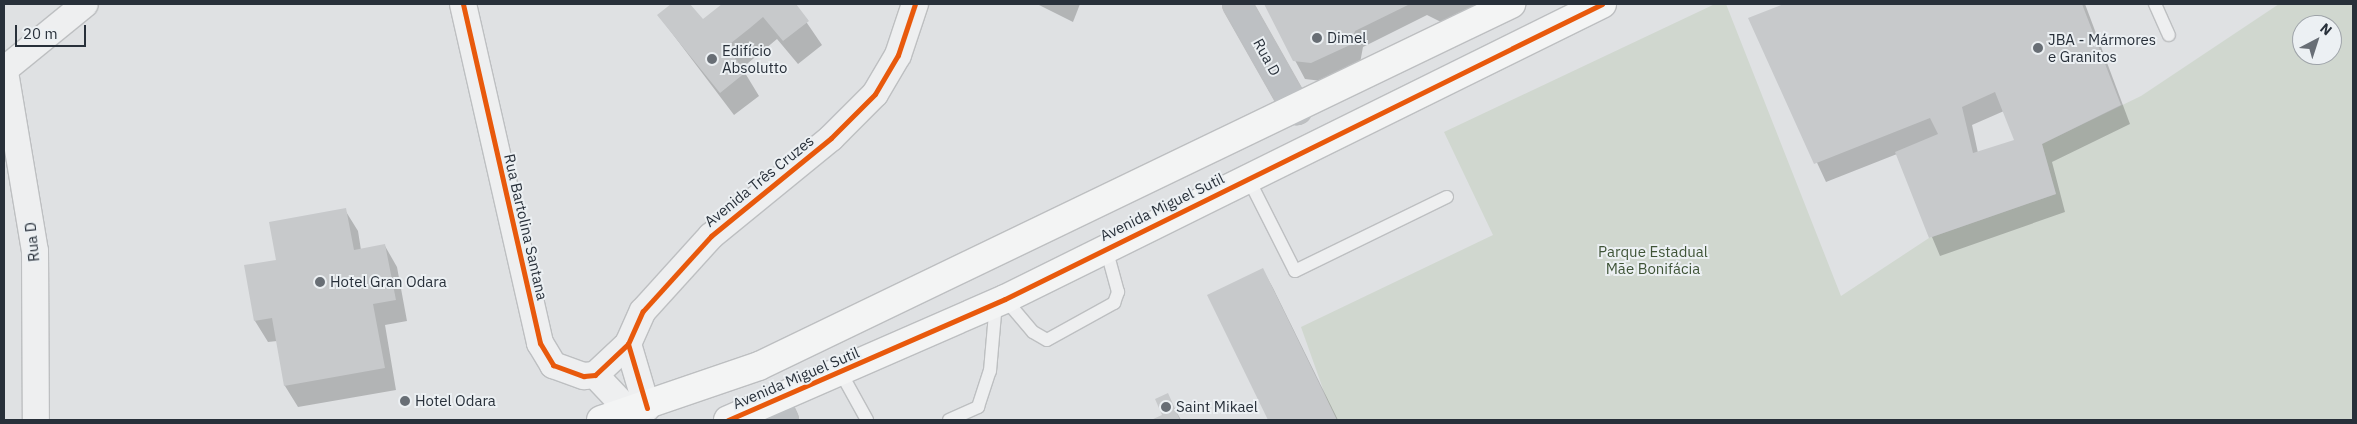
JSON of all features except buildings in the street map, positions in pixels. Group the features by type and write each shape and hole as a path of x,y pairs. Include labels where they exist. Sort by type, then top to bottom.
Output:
{"highway":[{"name":"Avenida Miguel Sutil","path":"601,420 638,410 768,362 1297,110 1512,4"},
{"name":"Avenida Miguel Sutil","path":"758,415 841,373 1001,300 1602,4"}],"street":[{"path":"4,68 85,4"},
{"name":"Rua Bartolina Santana","path":"463,4 540,343 553,365 595,375"},
{"name":"Avenida Três Cruzes","path":"628,344 644,311 711,236 831,138 875,94 898,56 916,4"},
{"name":"Rua D","path":"1237,4 1297,110"},
{"name":"Rua D","path":"4,68 35,252 36,420"},
{"path":"628,344 595,375 638,410"},
{"path":"628,344 638,410"}],"lane":[{"path":"2155,4 2169,35"},
{"path":"1248,178 1295,272 1447,197"},
{"path":"1001,300 1033,332 1047,340 1114,303 1118,292 1106,248"},
{"path":"949,420 978,407 990,371 1001,300"},
{"path":"841,373 868,420"}],"green space":[{"name":"Parque Estadual Mãe Bonifácia","path":"1715,4 1726,4 1841,296 1929,238 2056,194 2042,144 2141,96 2279,4 2353,4 2353,420 1334,420 1301,327 1493,235 1444,132"}],"cycle path":[{"path":"463,4 540,343 553,365 584,376 595,375 628,344"},
{"path":"647,408 628,344 643,311 711,236 831,138 875,94 898,55 915,4"},
{"path":"728,420 1005,299 1602,4"}],"place":[{"name":"Dimel","path":"1317,38"},
{"name":"JBA - Mármores e Granitos","path":"2038,48"},
{"name":"Edifício Absolutto","path":"712,59"},
{"name":"Hotel Gran Odara","path":"320,282"},
{"name":"Hotel Odara","path":"405,401"},
{"name":"Saint Mikael","path":"1166,407"}]}
